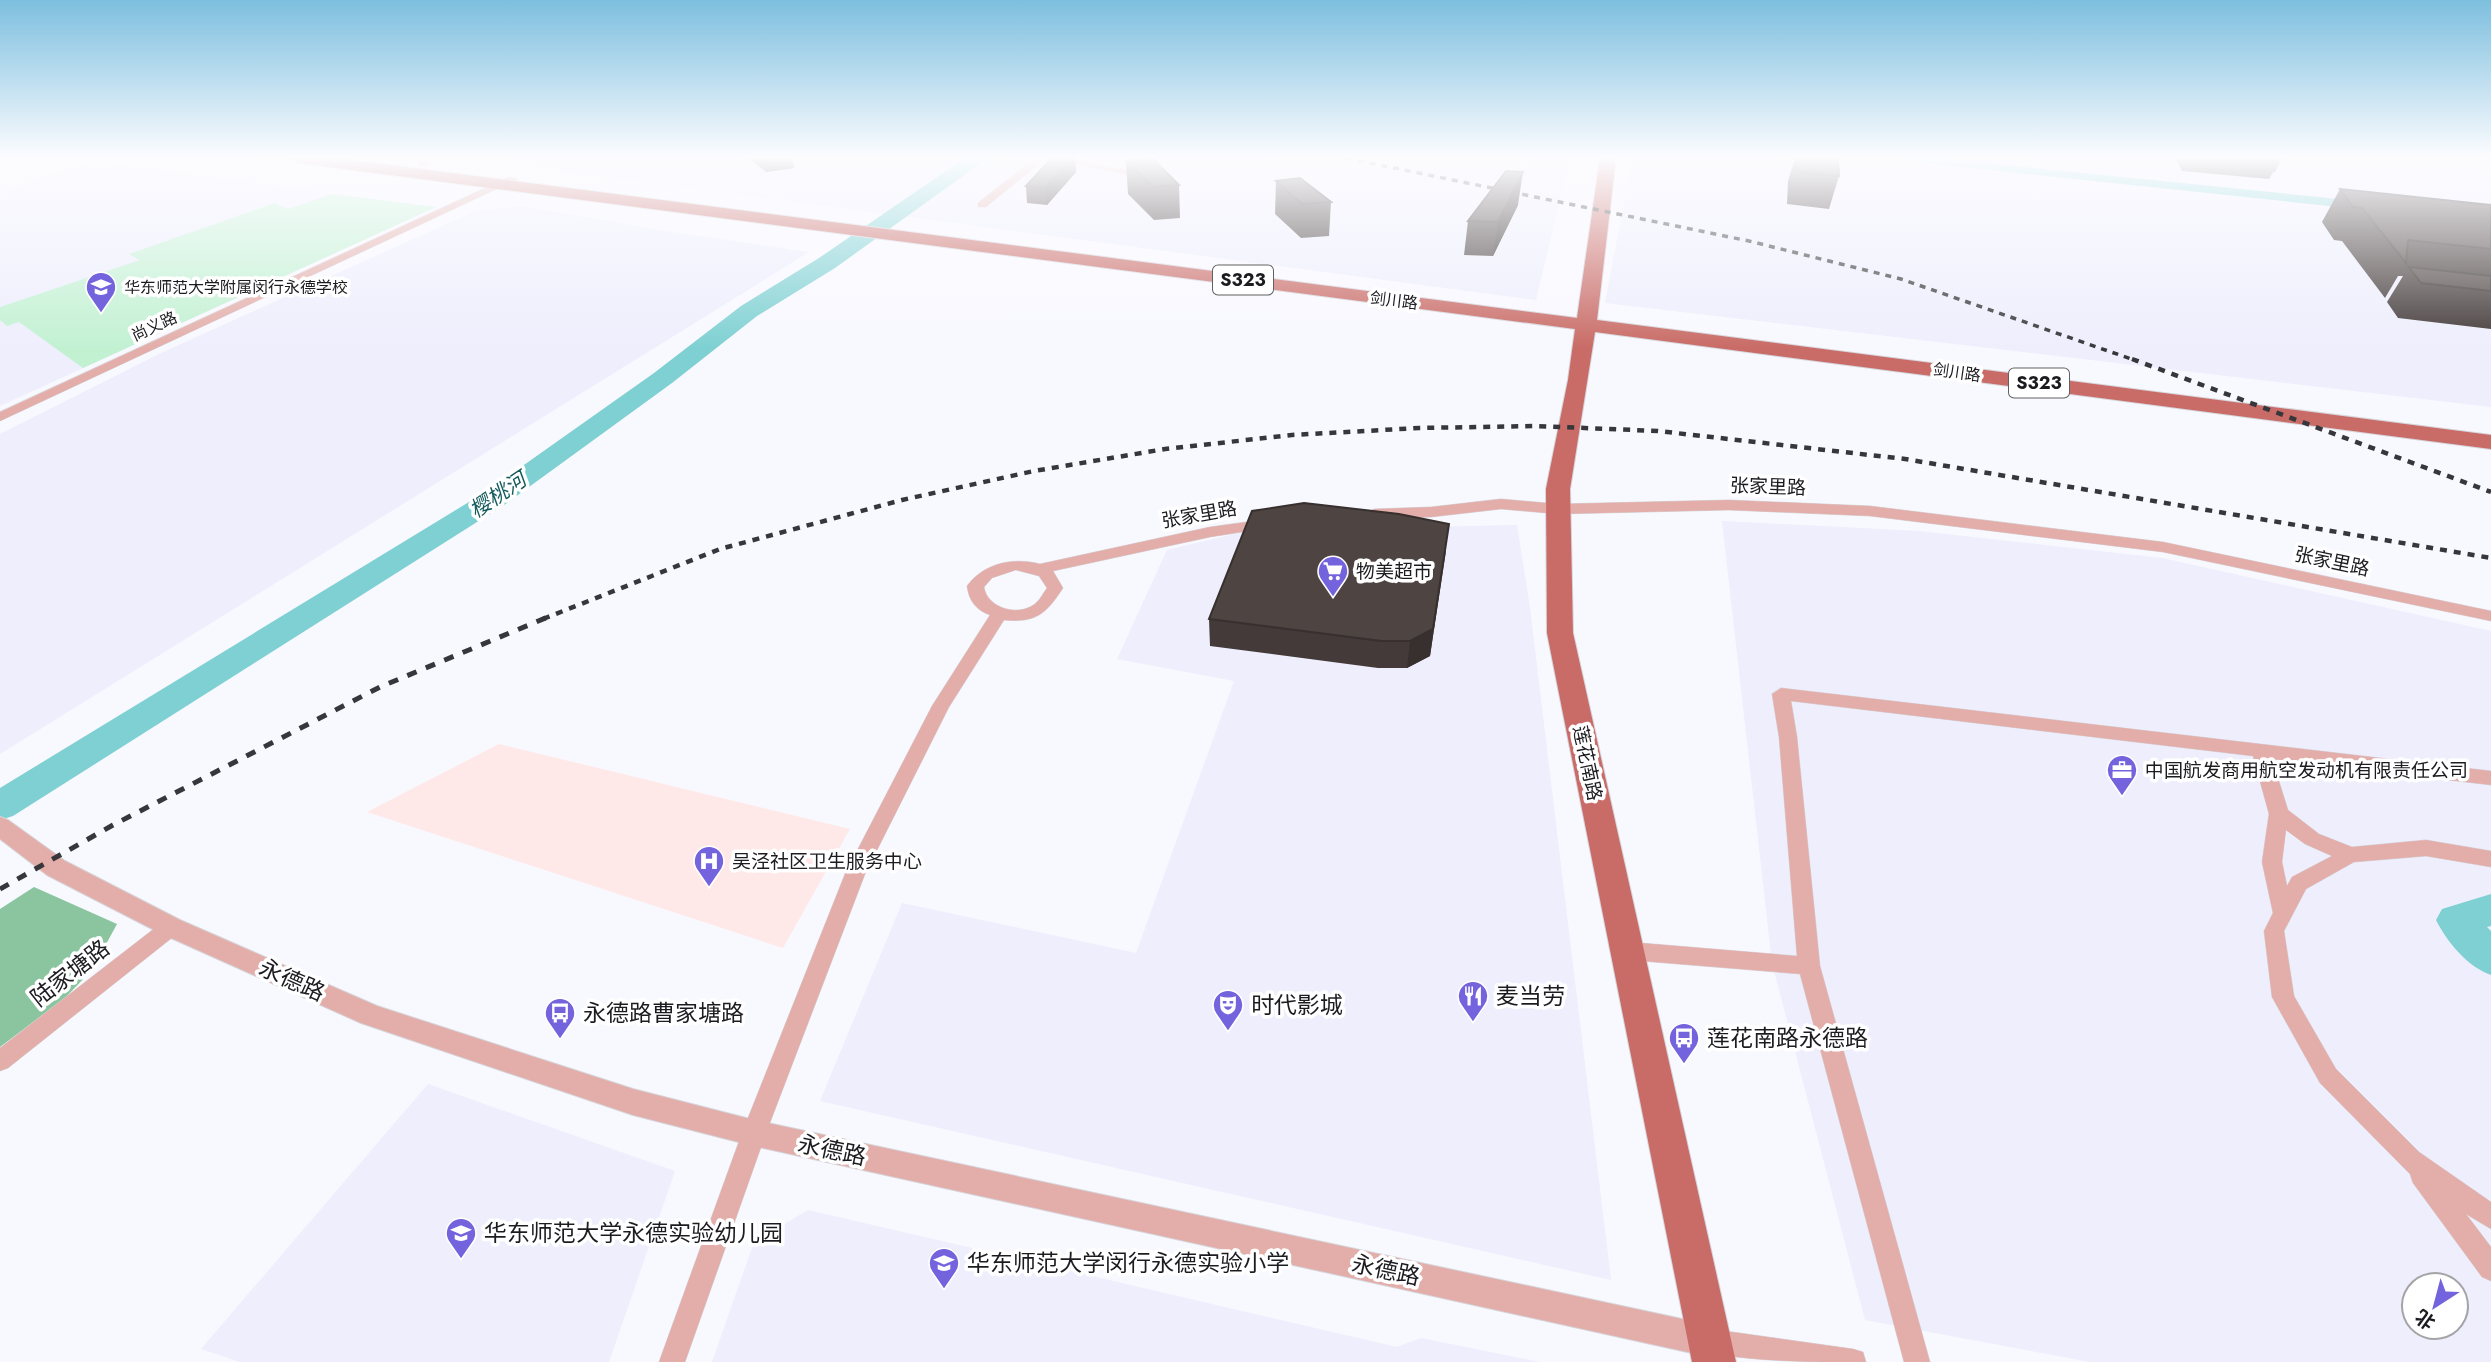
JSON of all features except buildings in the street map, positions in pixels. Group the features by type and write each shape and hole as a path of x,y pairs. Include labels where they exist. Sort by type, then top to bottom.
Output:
{"main road":[{"name":"剑川路","path":"827,222 1587,319 2491,442"},
{"name":"莲花南路","path":"1600,222 1579,380 1558,489 1560,634 1712,1352"},
{"name":"剑川路","path":"1587,319 2491,428"}],"street":[{"name":"尚义路","path":"0,417 420,222"},
{"name":"张家里路","path":"1363,514 1431,512 1501,504 1558,509 1729,505 1870,511 2163,547 2491,616"},
{"name":"张家里路","path":"1039,569 1210,532 1285,521"},
{"path":"1015,565 1039,569 1048,574 1055,588 1046,604 1024,614 999,614 979,604 975,596 976,588 981,580 1001,568 1015,565"},
{"path":"672,1362 754,1133 855,874 941,706 999,614"},
{"path":"1917,1362 1809,966 1788,737 1781,694 2491,778"},
{"path":"2261,752 2278,814 2272,863 2283,914"},
{"path":"2278,814 2312,839 2351,855"},
{"name":"永德路","path":"0,826 56,868 172,927 370,1015 633,1102 754,1133 1712,1352"},
{"path":"2491,859 2426,848 2351,855 2299,883 2274,931 2283,997 2328,1076 2410,1160 2491,1268"},
{"name":"陆家塘路","path":"0,1061 172,927"},
{"path":"1629,951 1809,966"},
{"path":"2410,1160 2491,1217"},
{"path":"1712,1352 1853,1362"}],"shaded area":[{"name":"华东师范大学附属闵行永德学校","path":"0,222 404,222 0,406"},
{"path":"451,222 612,222 809,252 0,754 0,434 161,353"},
{"path":"942,222 1555,222 1536,300"},
{"path":"1620,222 2491,222 2491,407 1605,303"},
{"name":"中国航发商用航空发动机有限责任公司","path":"1722,521 1918,531 2162,558 2491,631 2491,1362 2090,1362 1865,1320 1772,963"},
{"path":"1517,525 1530,608 1611,1280 820,1101 902,903 1136,953 1234,681 1117,659 1167,550 1247,531"},
{"name":"吴泾社区卫生服务中心","path":"499,744 850,829 783,948 367,812"},
{"name":"华东师范大学永德实验幼儿园","path":"428,1084 675,1171 609,1362 240,1362 201,1349"},
{"name":"华东师范大学闵行永德实验小学","path":"808,1210 1397,1347 1421,1338 1540,1362 712,1362 754,1242"}],"green space":[{"path":"222,222 404,222 83,368 19,322 7,326 0,320 0,307 140,260 129,254"},
{"path":"34,887 117,924 92,970 64,999 0,1047 0,909"}],"waterway":[{"name":"樱桃河","path":"0,806 497,497 663,378 749,311 827,263 887,222"},
{"path":"2491,910 2456,920 2491,958"}],"railway":[{"path":"1655,222 1749,241 1901,279 2137,361"},
{"path":"2132,359 2491,492"},
{"path":"547,617 720,549 902,500 1034,471 1165,449 1292,435 1419,428 1536,426 1658,431 1905,459 2491,558"},
{"path":"0,889 113,825 380,687 547,617"},
{"path":"543,619 547,617"}],"place":[{"name":"华东师范大学附属闵行永德学校","path":"101,314"},
{"name":"物美超市","path":"1333,598"},
{"name":"中国航发商用航空发动机有限责任公司","path":"2122,797"},
{"name":"吴泾社区卫生服务中心","path":"709,888"},
{"name":"麦当劳","path":"1473,1023"},
{"name":"时代影城","path":"1228,1032"},
{"name":"永德路曹家塘路","path":"560,1040"},
{"name":"莲花南路永德路","path":"1684,1065"},
{"name":"华东师范大学永德实验幼儿园","path":"461,1260"},
{"name":"华东师范大学闵行永德实验小学","path":"944,1290"}]}
